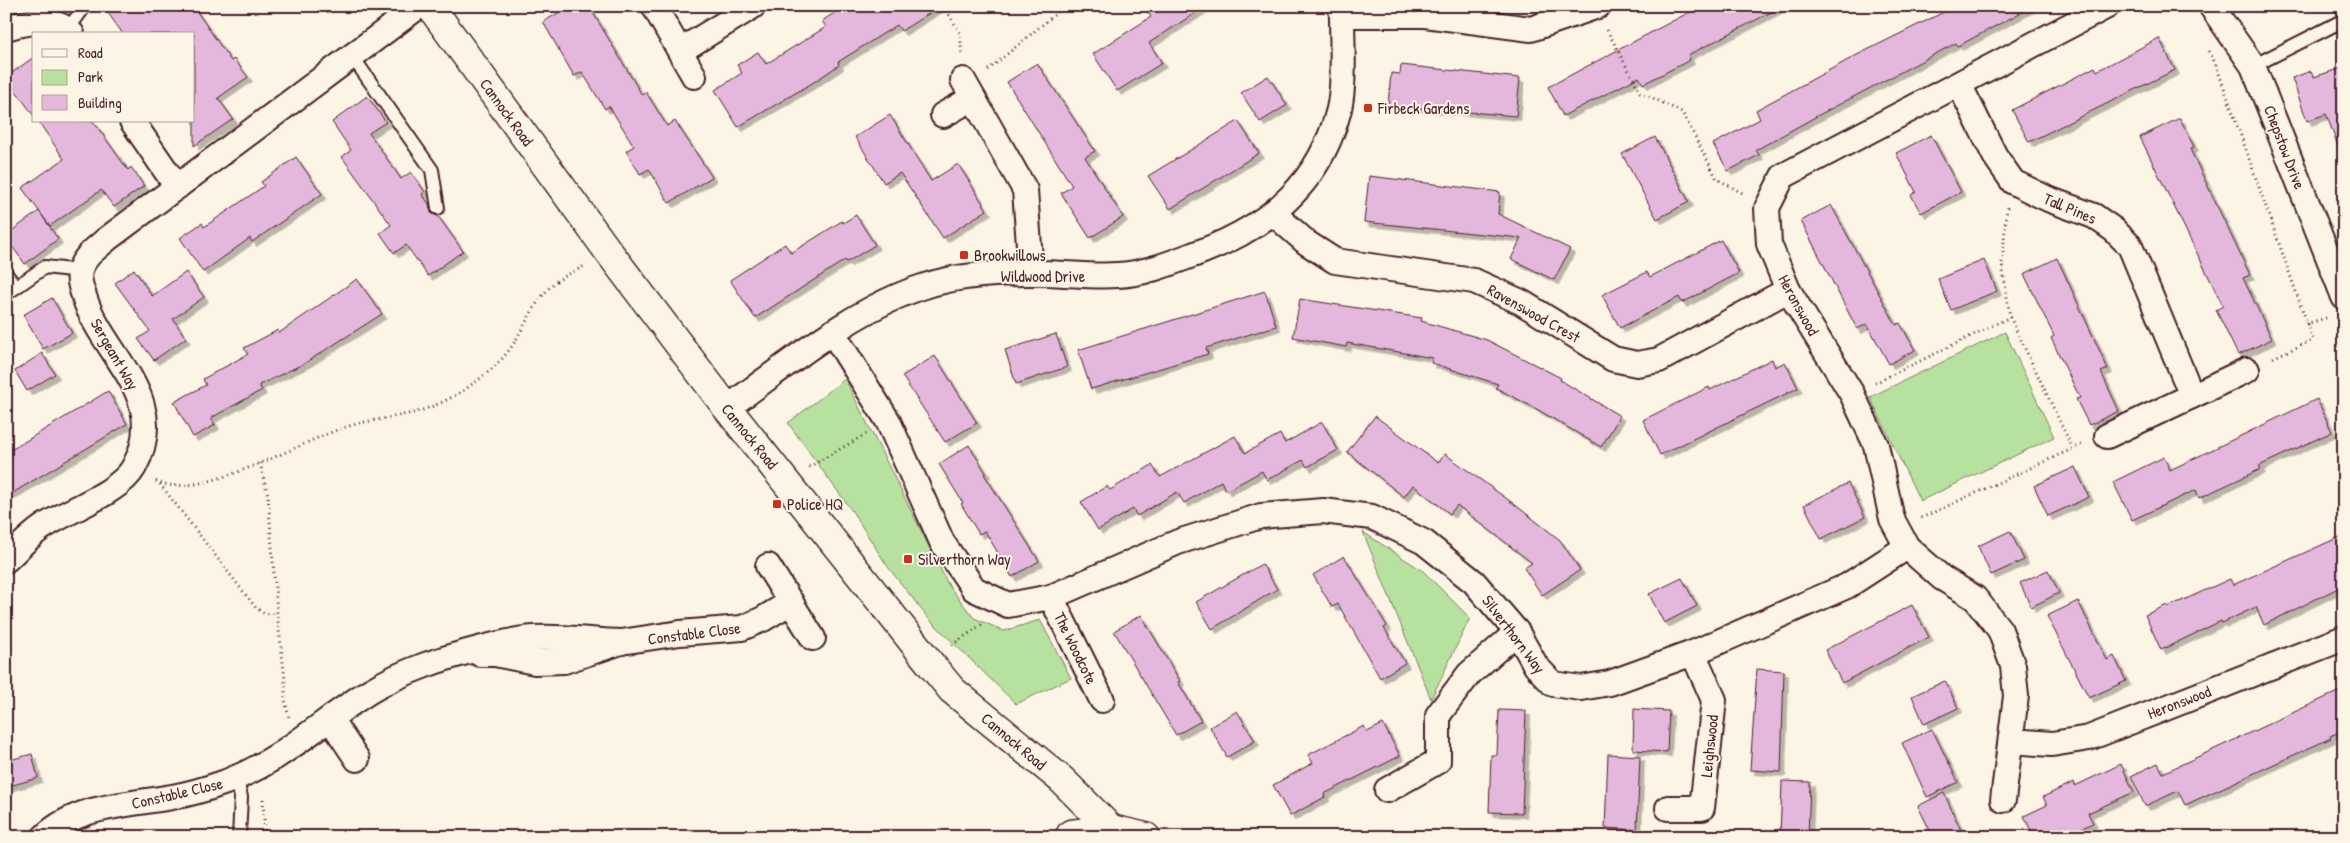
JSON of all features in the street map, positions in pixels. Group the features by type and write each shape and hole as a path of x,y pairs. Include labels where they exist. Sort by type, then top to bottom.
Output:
{"main road":[{"name":"Cannock Road","path":"430,6 608,251 727,408 952,690 1062,780 1111,833"},
{"path":"1069,837 1071,834 1111,833 1146,837"}],"street":[{"path":"80,272 84,260 107,239 419,6"},
{"path":"654,6 694,76"},
{"path":"680,51 753,6"},
{"name":"Heronswood","path":"2003,800 2016,696 2013,666 2000,630 1975,598 1942,578 1906,547 1892,519 1876,445 1852,394 1788,290 1768,244 1767,208 1783,176 2107,6"},
{"name":"Chepstow Drive","path":"2211,6 2253,66 2339,290"},
{"path":"1341,11 1425,15 1531,29 1596,7"},
{"name":"Wildwood Drive","path":"727,408 833,333 883,303 924,286 952,279 1031,272 1119,276 1168,264 1222,244 1274,214 1307,181 1327,145 1339,108 1341,11"},
{"path":"6,28 24,23 50,23 70,32"},
{"name":"Tall Pines","path":"1959,84 1995,156 2013,182 2048,199 2094,216 2114,230 2130,246 2192,396"},
{"path":"943,115 968,89 1025,190 1031,272"},
{"path":"133,122 177,187"},
{"name":"Ravenswood Crest","path":"1274,214 1307,243 1335,260 1474,281 1521,302 1613,358 1637,364 1659,360 1788,290"},
{"name":"Sergeant Way","path":"6,560 42,527 125,479 134,468 147,427 137,389 87,308 80,283 80,272"},
{"path":"833,333 888,421 942,542 974,590 1008,605"},
{"path":"2107,436 2247,370"},
{"name":"Silverthorn Way","path":"1008,605 1051,597 1178,542 1261,516 1323,511 1372,517 1424,542 1474,582 1517,632 1536,666 1553,684 1581,688 1610,683 1693,653 1847,586 1906,547"},
{"path":"768,566 813,638"},
{"name":"The Woodcote","path":"1051,597 1102,700"},
{"name":"Constable Close","path":"44,837 61,823 79,814 201,790 236,777 280,754 331,720 368,692 414,669 460,654 516,639 535,638 621,642 680,633 742,628 758,622 791,602"},
{"path":"1387,790 1438,761 1438,715 1469,674 1517,632"},
{"name":"Heronswood","path":"2010,740 2052,744 2089,738 2344,638"},
{"name":"Leighswood","path":"1668,808 1702,808 1714,700 1693,653"},
{"path":"331,720 358,759"}],"lane":[{"path":"70,32 85,6"},
{"path":"2253,66 2344,20"},
{"path":"352,56 432,170 438,208"},
{"path":"6,274 11,291 45,267 80,272"},
{"path":"236,777 241,797 239,837"}],"path":[{"path":"944,6 960,33 968,89"},
{"path":"968,89 986,71 1065,6"},
{"path":"1596,7 1640,92 1682,112 1717,178 1767,208"},
{"path":"2207,48 2216,65 2313,340 2247,370"},
{"path":"2013,182 2008,198 2002,264 2010,317 2072,447"},
{"path":"160,483 176,485 211,480 241,471 348,426 415,412 470,386 492,368 511,348 528,316 552,285 608,251"},
{"path":"2306,324 2339,290"},
{"path":"1852,394 2010,317"},
{"path":"785,480 888,421"},
{"path":"1892,519 1925,518 2072,447 2107,436"},
{"path":"260,463 268,494 277,614 285,679 285,700 292,725"},
{"path":"134,468 160,483 256,608 265,614 277,614"},
{"path":"929,662 1008,605"}],"green space":[{"path":"2005,332 2054,437 1920,501 1870,397"},
{"path":"845,379 949,586 974,618 1004,631 1040,620 1071,678 1016,704 928,618 888,567 852,511 788,423"},
{"path":"1363,532 1423,571 1470,618 1431,699"}],"building":[{"path":"103,6 193,6 231,61 234,59 248,77 218,98 233,119 194,146 195,32 122,32"},
{"path":"570,6 589,6 642,95 646,92 667,126 675,121 712,177 669,203 649,169 640,174 626,151 634,146 609,106 605,109 582,72 574,76 543,22"},
{"path":"845,6 941,6 901,31 897,25 838,62 839,65 814,82 738,127 715,90 742,73 737,65 758,52 766,64 826,27 822,21"},
{"path":"1144,6 1206,6 1149,43 1162,63 1117,91 1093,54 1151,17"},
{"path":"1701,6 1783,6 1688,55 1690,60 1643,84 1639,77 1563,116 1548,87"},
{"path":"1956,6 2033,6 1958,46 1956,43 1817,116 1756,150 1759,155 1728,171 1713,144 1760,119 1756,110 1859,54"},
{"path":"2159,38 2175,70 2029,142 2012,110 2095,67 2097,71"},
{"path":"32,58 32,113 6,77"},
{"path":"1037,63 1095,151 1085,157 1123,217 1090,238 1061,193 1072,186 1007,82"},
{"path":"1401,65 1520,78 1516,116 1388,105 1391,73 1400,74"},
{"path":"2344,67 2344,153 2341,154 2326,114 2307,121 2292,78 2311,71 2314,77"},
{"path":"1268,76 1287,105 1260,122 1241,93"},
{"path":"367,96 386,122 369,133 401,179 411,172 425,192 422,194 429,204 431,213 438,216 463,251 428,276 406,245 394,253 380,233 391,225 342,157 351,150 332,122"},
{"path":"890,115 931,181 958,164 987,210 943,238 900,173 884,183 855,137"},
{"path":"2180,118 2194,147 2190,149 2250,275 2243,278 2272,339 2238,355 2216,310 2223,306 2140,137"},
{"path":"1238,121 1259,153 1170,209 1148,176"},
{"path":"39,122 94,122 128,170 131,167 144,186 114,207 101,190 50,226 22,188 64,159"},
{"path":"1931,135 1961,192 1921,213 1911,195 1916,192 1896,153"},
{"path":"1655,137 1689,202 1657,219 1622,154"},
{"path":"296,157 322,194 252,242 250,238 203,272 180,238 202,223 204,227 264,186 261,182"},
{"path":"1369,176 1500,192 1498,214 1570,249 1554,280 1511,259 1521,238 1364,222"},
{"path":"1831,205 1896,325 1900,323 1915,350 1889,364 1867,324 1857,329 1801,221"},
{"path":"39,211 58,239 25,264 6,238 6,235"},
{"path":"856,215 875,245 847,262 845,260 755,318 730,280 785,244 791,253 842,221 843,223"},
{"path":"1721,240 1739,273 1682,303 1679,297 1620,328 1602,295 1647,272 1650,277"},
{"path":"2057,258 2108,369 2101,372 2119,411 2089,425 2076,399 2080,398 2051,338 2054,336 2024,274"},
{"path":"1984,260 1997,291 1951,310 1938,279"},
{"path":"134,269 152,296 186,272 204,297 173,319 186,338 154,360 138,339 150,331 115,283"},
{"path":"357,279 382,314 305,363 259,385 262,390 211,418 215,425 193,437 174,402 206,385 203,379 248,354 244,348 278,330 279,333"},
{"path":"1265,291 1276,326 1206,348 1208,354 1091,389 1078,350"},
{"path":"52,298 72,333 43,349 23,315"},
{"path":"1300,299 1422,318 1421,321 1487,340 1561,378 1560,380 1620,416 1601,447 1535,408 1496,388 1498,384 1431,363 1433,358 1347,343 1346,347 1293,337"},
{"path":"1056,334 1067,367 1016,384 1005,350"},
{"path":"42,353 55,374 27,391 15,371"},
{"path":"935,356 977,423 945,442 902,376"},
{"path":"1772,359 1775,367 1785,362 1798,388 1660,455 1643,420 1709,387 1710,390"},
{"path":"108,391 127,424 6,497 6,453"},
{"path":"2317,399 2332,432 2259,466 2261,469 2199,498 2196,490 2132,520 2113,482 2164,457 2170,470"},
{"path":"1375,416 1438,463 1445,454 1514,504 1560,540 1580,570 1542,595 1524,568 1532,563 1457,505 1450,514 1413,485 1404,497 1347,452"},
{"path":"1322,422 1338,450 1307,467 1303,460 1267,480 1262,471 1226,491 1221,481 1184,503 1177,492 1137,516 1133,509 1098,530 1081,502 1107,486 1110,490 1152,465 1160,477 1235,436 1245,453 1280,434 1285,443"},
{"path":"969,445 986,473 984,474 1039,561 1012,577 985,531 979,534 939,464"},
{"path":"2075,467 2089,497 2048,516 2034,486"},
{"path":"1848,483 1865,517 1821,539 1804,505"},
{"path":"2010,531 2024,560 1991,575 1978,546"},
{"path":"2344,535 2344,585 2264,625 2256,607 2222,623 2221,621 2161,650 2145,615 2167,605 2168,607 2230,579 2233,585"},
{"path":"1344,556 1387,626 1384,628 1405,663 1380,678 1338,604 1332,607 1313,575"},
{"path":"1262,564 1277,589 1212,629 1196,602"},
{"path":"2048,570 2059,593 2031,607 2020,583"},
{"path":"1682,578 1697,606 1664,623 1649,594"},
{"path":"2078,601 2107,660 2114,656 2126,681 2089,698 2047,616"},
{"path":"1912,605 1929,637 1842,683 1825,650"},
{"path":"1141,615 1201,721 1176,735 1114,631"},
{"path":"1757,669 1784,671 1781,772 1750,770"},
{"path":"1945,681 1958,708 1924,724 1912,696"},
{"path":"2344,689 2344,730 2330,736 2331,738 2185,805 2178,791 2145,806 2131,776 2158,763 2163,773"},
{"path":"1634,709 1669,711 1667,752 1633,750"},
{"path":"1499,710 1526,711 1522,813 1489,812 1491,755 1497,755"},
{"path":"1237,711 1255,741 1227,757 1210,727"},
{"path":"1383,724 1400,756 1324,794 1325,797 1290,816 1273,785 1313,763 1308,755 1364,726 1367,732"},
{"path":"1932,729 1958,782 1927,797 1902,743"},
{"path":"32,754 38,778 6,787 6,761"},
{"path":"1608,754 1640,756 1637,830 1605,828"},
{"path":"2121,764 2134,792 2088,813 2093,823 2063,837 2034,837 2024,816 2047,805 2043,797 2074,782 2075,786"},
{"path":"1782,781 1810,782 1808,837 1780,837"},
{"path":"1944,793 1964,837 1933,837 1918,806"}],"place":[{"name":"Firbeck Gardens","path":"1368,108"},
{"name":"Brookwillows","path":"964,255"},
{"name":"Police HQ","path":"777,504"},
{"name":"Silverthorn Way","path":"908,559"}]}
